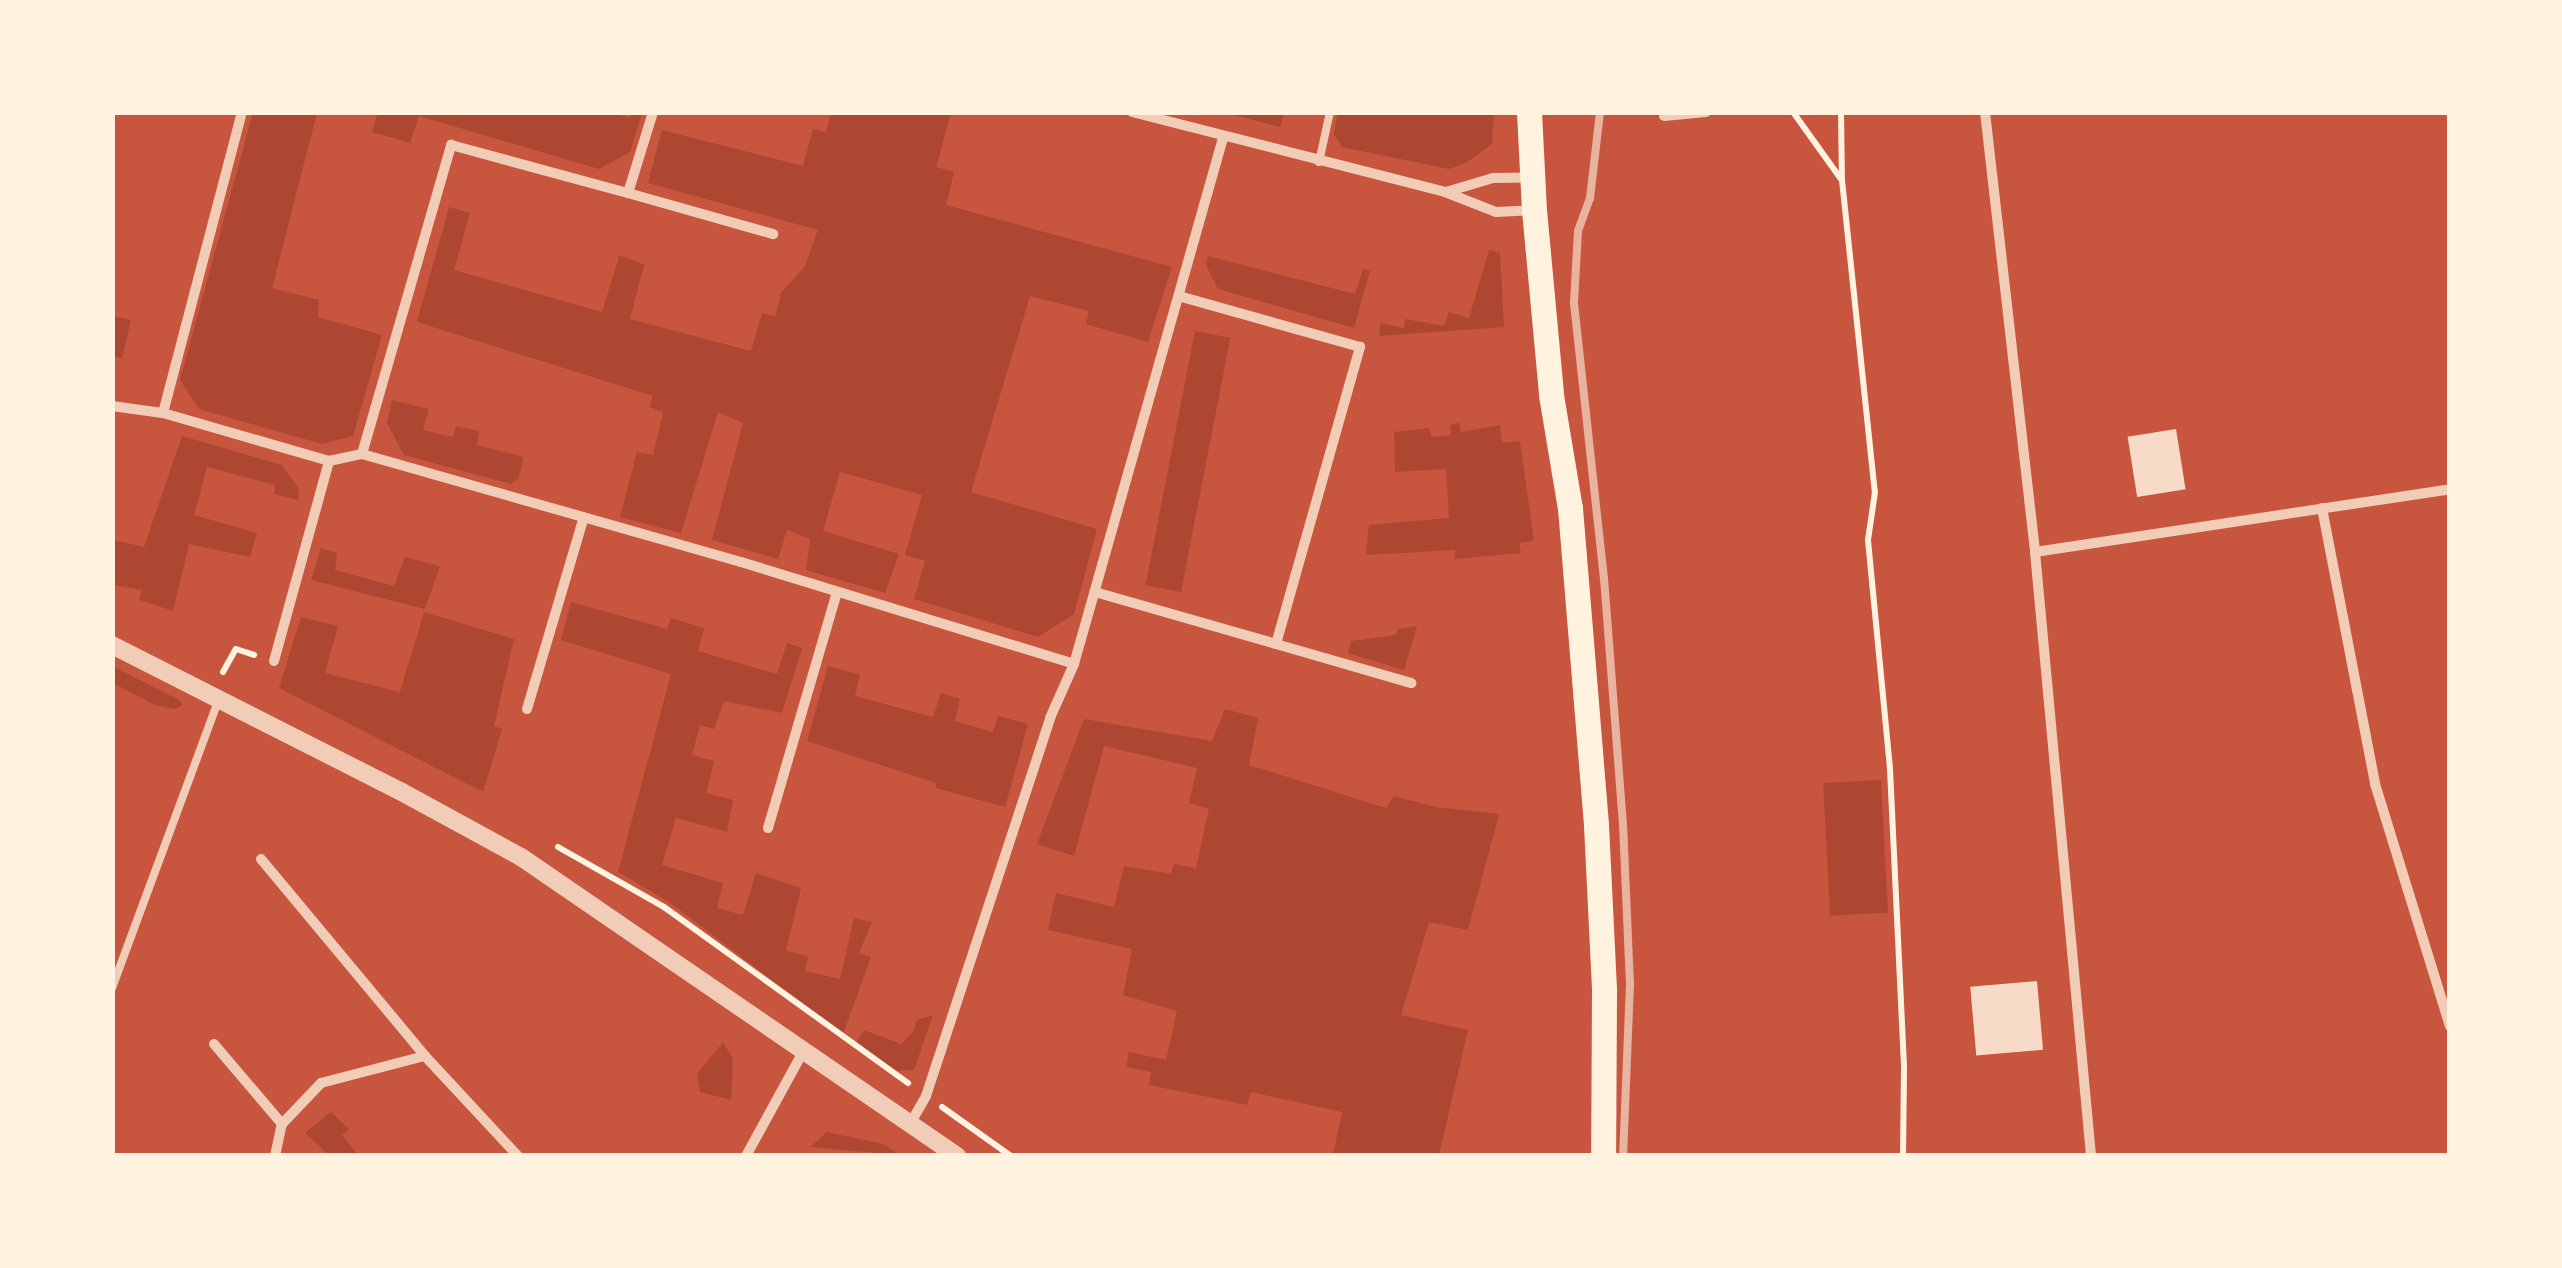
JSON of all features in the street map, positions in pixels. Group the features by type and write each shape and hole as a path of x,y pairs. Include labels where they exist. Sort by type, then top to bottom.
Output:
{"main road":[{"path":"1529,112 1551,396 1570,508 1596,826 1604,991 1603,1156"}],"street":[{"path":"163,413 242,112"},
{"path":"628,192 653,112"},
{"path":"1132,112 1445,192 1496,212 1534,210"},
{"path":"1664,116 1706,112"},
{"path":"1985,112 2035,552 2091,1156"},
{"path":"910,1124 926,1096 1050,718 1074,664 1222,138"},
{"path":"362,454 451,145 772,234"},
{"path":"1445,192 1493,178 1532,177"},
{"path":"1179,296 1360,347 1276,644"},
{"path":"112,406 163,413 330,461 362,454 584,516 1074,664"},
{"path":"274,662 330,461"},
{"path":"2035,552 2450,489"},
{"path":"2322,508 2375,784 2450,1027"},
{"path":"527,710 584,516"},
{"path":"768,828 837,592"},
{"path":"1095,592 1411,683"},
{"path":"112,645 521,857 956,1156"},
{"path":"261,859 424,1056 518,1156"},
{"path":"214,1044 282,1124"},
{"path":"746,1156 804,1049"},
{"path":"275,1156 282,1124 321,1082 424,1056"}],"lane":[{"path":"1319,162 1330,112"},
{"path":"112,988 220,698"}],"path":[{"path":"1792,112 1842,180"},
{"path":"1841,112 1842,180 1875,492 1868,540 1890,769 1904,1066 1903,1156"},
{"path":"224,673 236,649 274,662"}],"shaded area":[{"path":"253,112 317,113 272,288 319,300 318,317 382,335 353,436 322,444 199,409 180,380"},
{"path":"831,112 951,113 936,167 954,172 946,205 1172,267 1148,342 1086,324 1089,311 1030,296 971,492 1097,529 1074,614 1038,637 914,599 925,561 905,555 922,495 840,472 823,531 899,554 885,593 806,570 810,539 787,530 778,559 712,540 743,423 718,412 681,533 620,517 637,452 653,455 663,413 650,407 653,396 417,322 449,207 470,213 454,270 602,312 619,256 628,258 644,265 630,319 751,351 762,313 775,316 781,293 805,266 818,230 648,183 662,130 803,166 813,129 826,132"},
{"path":"1284,112 1280,127 1226,113"},
{"path":"369,113 612,113 630,118 632,113 642,113 630,152 599,169 419,116 410,143 372,132 377,115"},
{"path":"1338,113 1494,113 1492,144 1466,163 1449,169 1342,147 1334,134"},
{"path":"1489,250 1500,253 1504,327 1379,336 1380,323 1404,328 1405,319 1444,326 1449,312 1469,318"},
{"path":"1208,256 1355,294 1363,269 1370,271 1354,328 1218,289 1206,265"},
{"path":"113,316 131,320 122,358 113,356"},
{"path":"1195,331 1230,338 1181,592 1146,585"},
{"path":"392,400 429,409 423,430 453,437 456,426 479,431 477,445 523,457 519,478 511,484 404,455 387,423"},
{"path":"1459,423 1461,432 1500,425 1502,443 1520,441 1534,541 1519,543 1521,553 1455,559 1455,550 1366,555 1369,525 1449,518 1446,469 1395,472 1394,432 1429,428 1432,437 1451,435 1450,425"},
{"path":"182,436 282,465 299,489 298,500 274,494 275,485 207,467 194,515 257,533 250,557 189,544 173,611 139,600 142,590 113,585 113,540 144,547"},
{"path":"321,548 337,553 335,570 394,586 405,557 440,566 425,609 311,580"},
{"path":"571,602 667,629 671,618 704,628 698,651 777,674 787,643 802,648 782,713 724,701 714,729 700,725 692,755 714,761 706,793 733,800 727,832 676,818 662,865 723,883 717,908 743,915 756,873 801,888 786,951 808,956 805,971 840,979 854,918 872,922 859,953 871,957 843,1034 669,902 618,872 671,674 561,640"},
{"path":"424,612 514,639 494,726 502,729 483,792 279,688 301,617 338,626 325,673 400,692"},
{"path":"1417,626 1404,670 1348,653 1351,641 1396,635 1398,629"},
{"path":"112,666 181,701 182,706 175,709 155,705 113,683"},
{"path":"828,666 860,675 855,696 933,717 941,693 960,699 955,721 993,732 998,716 1028,724 1005,807 936,788 936,783 807,741"},
{"path":"1225,709 1258,718 1249,765 1386,808 1394,796 1436,807 1499,814 1468,930 1429,922 1401,1015 1468,1030 1439,1155 1333,1155 1342,1112 1251,1092 1247,1105 1149,1085 1151,1072 1126,1067 1129,1052 1166,1060 1177,1011 1123,995 1132,949 1048,930 1056,893 1114,907 1124,866 1171,874 1174,864 1196,868 1209,809 1189,803 1197,768 1104,746 1074,856 1037,844 1084,719 1212,741"},
{"path":"1881,780 1888,913 1830,916 1823,783"},
{"path":"933,1015 914,1070 893,1071 856,1043 864,1030 901,1044 913,1032 917,1020"},
{"path":"723,1042 733,1059 731,1100 700,1092 697,1074"},
{"path":"331,1112 349,1129 342,1135 358,1155 329,1155 305,1133"},
{"path":"827,1132 883,1144 900,1155 810,1147"}],"building":[{"path":"2176,429 2186,489 2137,497 2128,437"},
{"path":"2037,981 2043,1050 1976,1056 1970,987"}],"railway":[{"path":"1600,112 1590,198 1578,231 1574,303 1604,578 1623,824 1630,984 1623,1156"}]}
